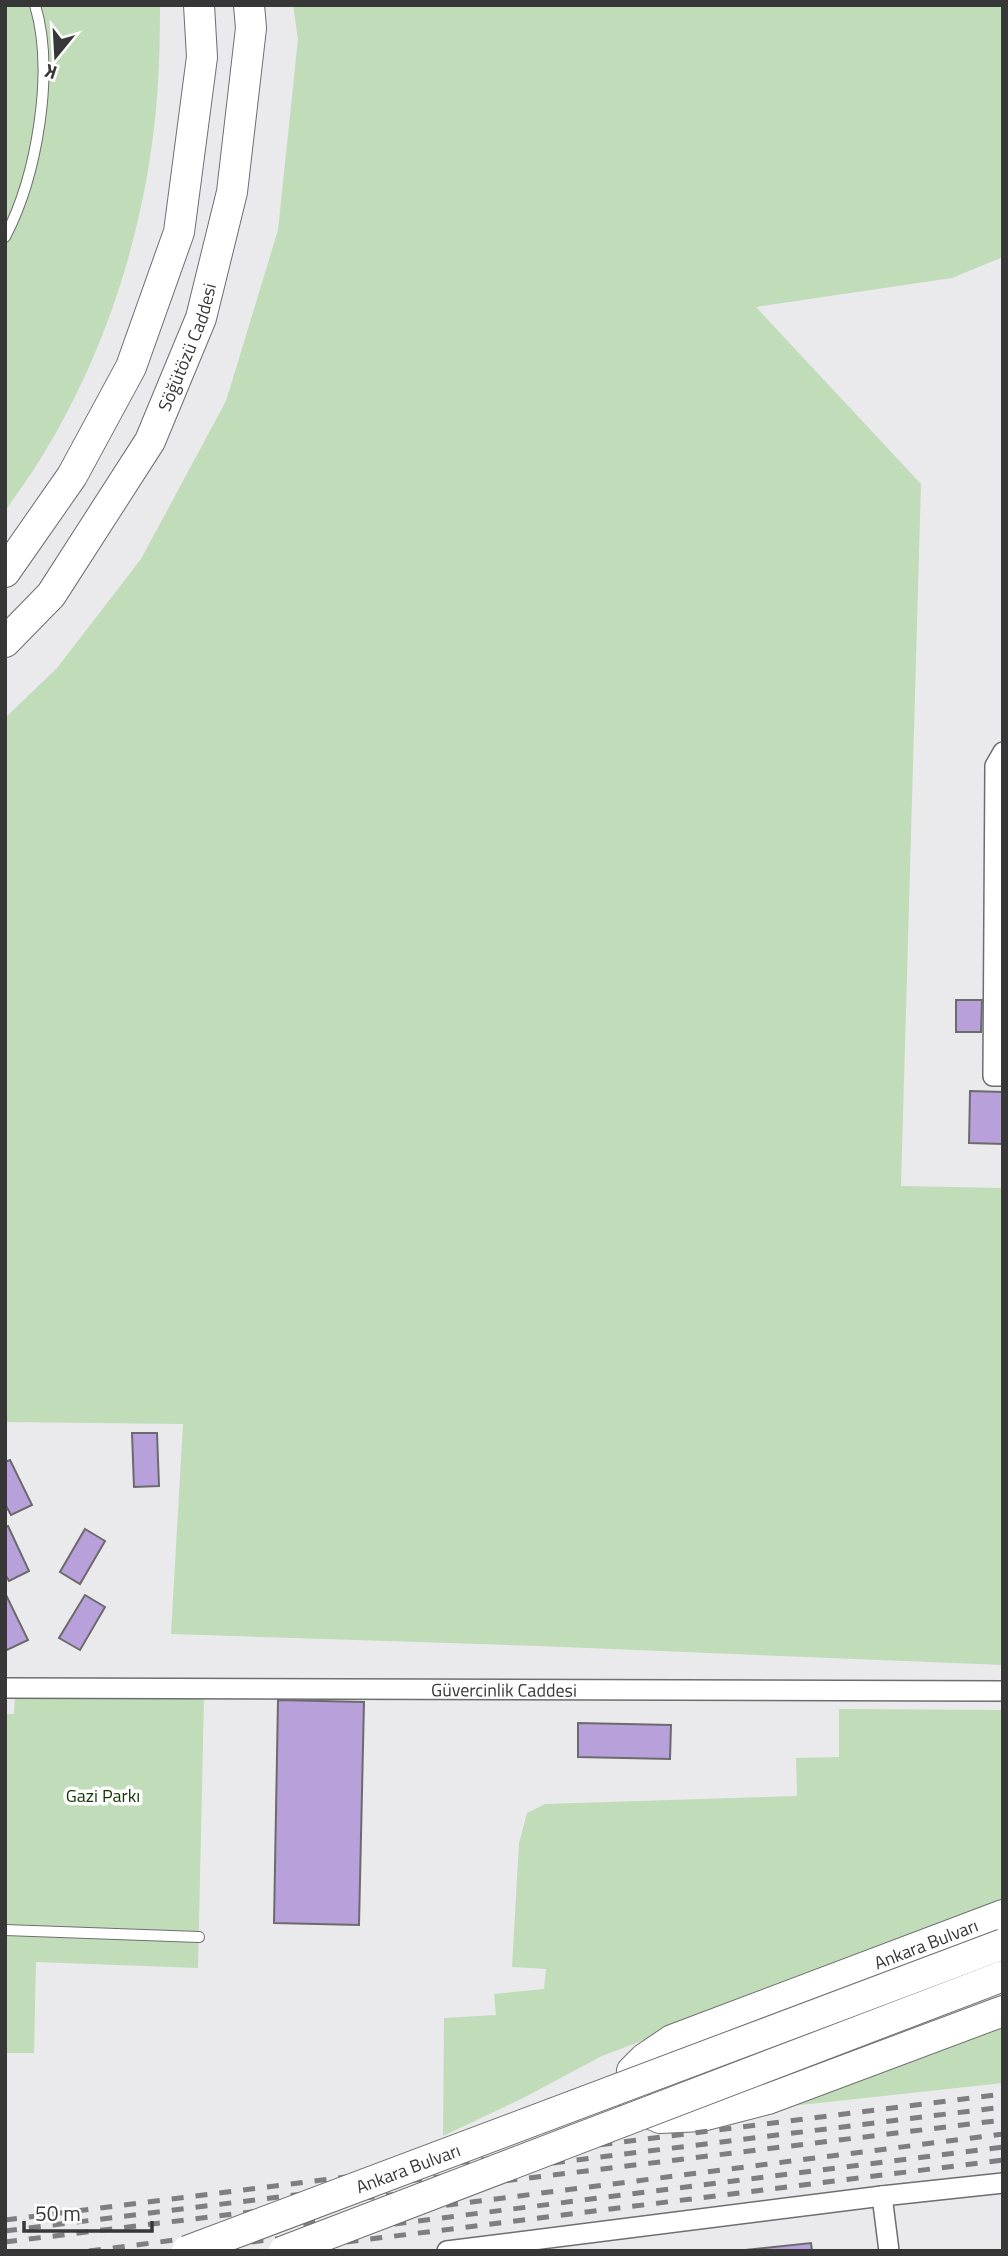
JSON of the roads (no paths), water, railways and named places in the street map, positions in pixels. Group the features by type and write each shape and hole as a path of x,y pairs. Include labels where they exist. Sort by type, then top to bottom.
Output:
{"main road":[{"path":"5,572 72,477 131,367 179,232 202,57 200,5"},
{"name":"Söğütözü Caddesi","path":"5,642 51,595 150,441 201,318 232,192 251,28 249,5"},
{"name":"Ankara Bulvarı","path":"1003,1914 672,2040 644,2059 632,2071 630,2090 638,2108 660,2118 702,2116 768,2099 1003,2011"},
{"name":"Ankara Bulvarı","path":"187,2251 1003,1944"},
{"name":"Ankara Bulvarı","path":"284,2251 1003,1976"}],"street":[{"path":"1003,752 995,766 993,1076 1003,1076"},
{"name":"Güvercinlik Caddesi","path":"5,1688 1003,1691"},
{"path":"447,2251 1003,2183"},
{"path":"882,2196 889,2251"}],"lane":[{"path":"5,237 27,184 39,135 44,51 42,27 35,5"},
{"path":"5,1930 199,1937"}],"railway":[{"path":"5,2220 1003,2094"},
{"path":"5,2231 1003,2107"},
{"path":"5,2242 1003,2120"},
{"path":"89,2251 1003,2134"},
{"path":"180,2251 1003,2147"},
{"path":"275,2251 1003,2160"}],"park label":[{"name":"Gazi Parkı","path":"103,1795"}]}
